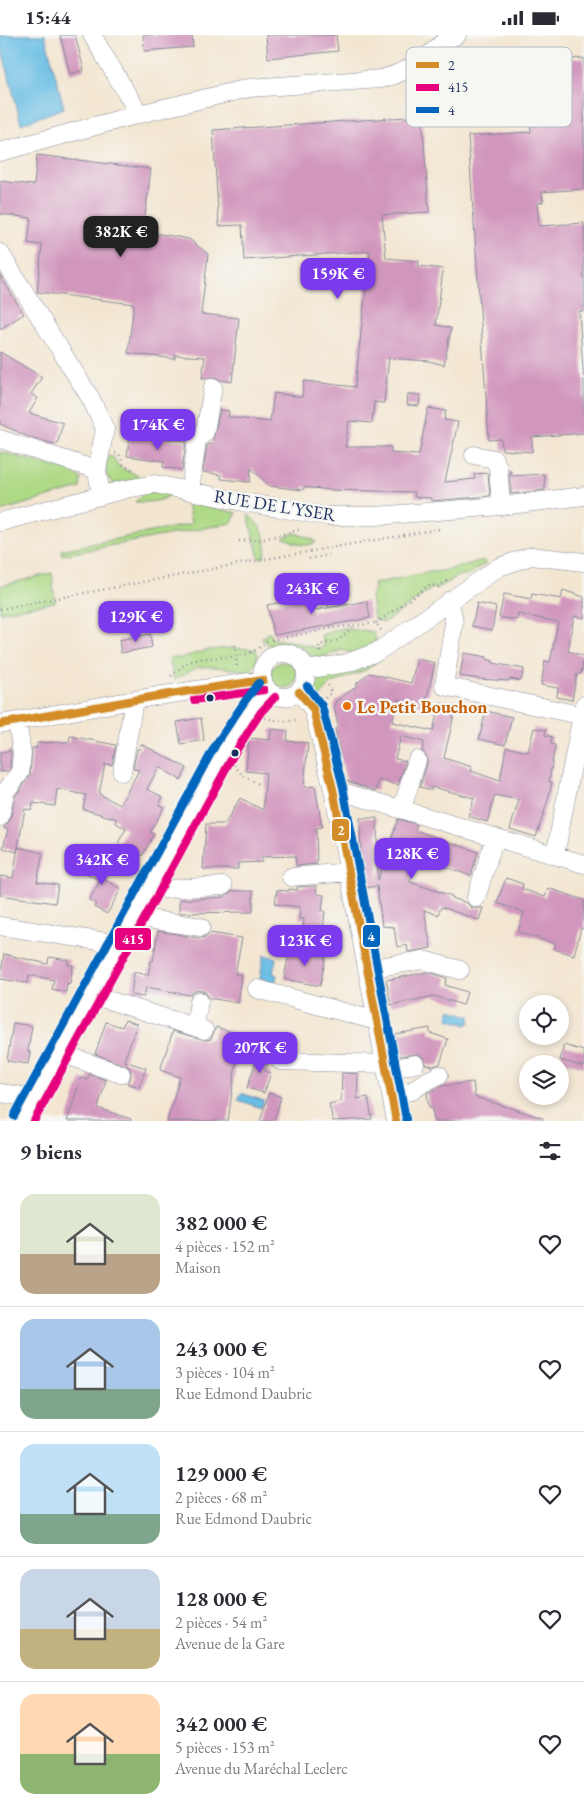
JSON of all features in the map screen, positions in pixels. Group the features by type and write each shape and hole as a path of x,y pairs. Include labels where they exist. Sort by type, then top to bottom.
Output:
{"street":[{"path":"92,35 139,113"},
{"path":"437,47 448,36"},
{"path":"0,152 139,113 249,88 381,79 396,76 406,70"},
{"path":"0,253 91,399 105,429 97,470 101,496"},
{"path":"190,491 197,440 205,432 213,387"},
{"path":"0,439 97,470"},
{"path":"474,455 494,459 498,467 501,506"},
{"name":"RUE DE L'YSER","path":"0,521 155,484 274,508 327,516 376,516 584,497"},
{"path":"306,670 347,663 377,652 500,567 531,556 584,562"},
{"path":"450,600 454,623 444,687 583,712 555,855"},
{"path":"0,724 134,700 265,685 279,697 286,698 300,692 306,682 306,670 300,659 289,653 276,655 266,662 263,668 265,685 223,753 23,1121"},
{"path":"300,692 314,709 333,789 396,1121"},
{"path":"122,772 134,700"},
{"path":"0,817 5,792 20,773 22,753 17,721"},
{"path":"402,809 417,760"},
{"path":"333,789 584,864"},
{"path":"476,898 495,837"},
{"path":"291,877 349,872"},
{"path":"151,886 164,889 223,885"},
{"path":"134,917 201,927"},
{"path":"0,926 119,944"},
{"path":"367,969 423,960 460,970"},
{"path":"257,989 377,1021"},
{"path":"92,995 199,1029 199,1001"},
{"path":"60,1053 121,1074"},
{"path":"280,1061 386,1067 415,1064"},
{"path":"391,1095 412,1091 439,1075"},
{"path":"0,1093 36,1098"}],"path":[{"path":"102,451 119,454 124,466 146,475 155,484"},
{"path":"240,541 264,539 299,529"},
{"path":"0,609 260,560 439,529"},
{"path":"309,559 329,555"},
{"path":"169,679 186,664 204,658 235,658 263,646 267,641 333,626 376,623 431,585 436,587 463,572 473,584"},
{"path":"328,608 326,593 317,595 315,591 336,587"},
{"path":"376,623 391,643"},
{"path":"223,753 243,776 260,784"}],"green space":[{"path":"0,452 72,471 81,479 80,488 0,511"},
{"path":"108,455 113,457 120,467 141,479 114,484 107,474"},
{"path":"159,491 170,495 158,501 135,502 144,493"},
{"path":"187,503 237,513 231,523 62,555 61,550 191,524"},
{"path":"248,515 257,523 263,533 266,545 264,557 259,558"},
{"path":"295,533 316,542 304,545 284,538"},
{"path":"483,560 486,563 467,575 460,575 435,590 433,588 385,622 374,619 371,596 374,589 373,584 429,572 443,571"},
{"path":"52,573 55,602 0,612 0,586"},
{"path":"345,628 374,633 376,641 368,650 355,654 342,650 316,659 294,645 268,645 261,638 270,632 272,639 296,642 316,648 324,647 321,635"},
{"path":"255,649 258,655 256,664 250,671 198,667 174,680 169,659 172,657 180,658 207,650"},
{"path":"377,661 368,669 331,684 315,702 311,694 321,675 330,675"},
{"path":"284,662 293,666 297,675 293,684 284,688 275,684 271,675 275,666"}],"water":[{"path":"0,35 45,35 64,108 21,124 0,42"},
{"path":"264,955 276,958 273,973 277,975 275,983 266,982 266,979 260,978"},
{"path":"450,1010 470,1016 470,1023 467,1025 448,1019"},
{"path":"241,1093 264,1101 261,1108 238,1100"}],"building":[{"path":"60,35 75,35 84,70 70,74"},
{"path":"143,35 192,35 193,47 144,51"},
{"path":"266,35 336,35 338,51 268,58"},
{"path":"584,58 584,189 542,192 543,202 537,203 539,226 584,223 584,311 579,311 584,384 584,433 532,437 532,452 502,450 501,439 489,440 468,136 531,132 531,127 572,127 572,59"},
{"path":"406,117 406,127 423,127 429,212 382,215 386,258 419,261 418,266 443,269 436,325 451,328 444,365 429,361 389,358 384,403 374,402 372,423 349,421 345,447 391,447 391,453 419,455 428,408 446,411 444,420 458,422 445,482 475,479 474,474 488,473 490,496 431,501 431,498 414,497 415,492 330,490 304,487 303,490 270,486 251,468 250,482 221,479 221,475 203,472 207,445 212,444 220,410 229,411 228,417 270,422 274,393 302,397 304,381 355,387 370,251 244,260 242,225 219,226 213,130"},
{"path":"37,155 151,169 143,231 189,239 208,254 201,314 239,318 232,382 214,377 202,378 205,357 175,355 175,359 128,353 134,304 37,292 42,245 28,243 31,218 0,214 0,181 34,185"},
{"path":"0,275 24,314 0,329"},
{"path":"0,352 42,377 31,394 38,398 29,413 63,423 57,445 27,436 0,424"},
{"path":"408,394 420,395 419,406 407,405"},
{"path":"130,436 186,441 182,470 163,467 164,461 127,456"},
{"path":"509,471 511,471 511,476 544,474 545,490 511,494"},
{"path":"563,590 584,597 584,618 574,616 568,651 584,656 581,674 577,674 572,700 557,697 558,688 541,685 545,661 550,662 558,622 518,614 517,620 499,617 504,594 531,599 532,594 561,599"},
{"path":"308,597 311,611 367,601 370,618 274,635 267,605"},
{"path":"477,603 496,607 492,630 472,626"},
{"path":"150,634 152,647 121,653 119,640"},
{"path":"464,653 487,657 486,659 493,661 493,663 524,669 521,681 460,676"},
{"path":"417,659 435,663 425,706 398,699 392,722 433,731 440,703 456,706 444,758 472,767 471,771 500,781 506,747 528,752 534,728 546,730 545,735 552,737 551,744 555,745 549,782 552,782 536,837 510,829 519,800 495,795 487,822 468,816 474,798 432,787 431,790 420,787 427,763 427,757 422,751 424,742 401,736 395,759 406,761 398,785 379,780 376,791 347,781 335,729 338,726 334,706 336,701 356,687 357,683 369,673 411,683"},
{"path":"486,711 512,717 505,745 479,739"},
{"path":"201,718 204,740 181,744 177,722"},
{"path":"271,729 288,731 287,741 308,743 304,787 315,786 322,827 316,828 317,864 296,866 295,856 262,857 262,862 238,863 238,869 203,869 206,824 225,824 240,798 263,810 266,773 246,771 249,738 270,740"},
{"path":"70,736 116,745 112,765 105,764 99,794 120,805 139,770 133,769 137,749 140,749 141,744 187,768 181,780 159,767 147,789 163,797 159,805 164,807 150,832 154,834 142,856 118,843 126,829 116,823 117,819 83,809 86,795 57,789 55,806 33,803 32,810 25,809 17,852 3,848 8,829 4,828 10,820 15,797 30,775 32,748 37,748 37,743 69,742"},
{"path":"11,750 10,769 0,772 0,752 9,752"},
{"path":"360,818 377,818 378,880 398,819 417,825 415,830 478,852 471,876 417,857 410,882 452,896 452,898 467,903 472,908 483,908 479,920 441,907 438,915 424,910 431,948 408,952 407,945 397,947 394,927 382,926 377,886 365,888 359,856 361,856"},
{"path":"18,847 43,853 37,882 58,885 55,903 0,895 0,876 13,878"},
{"path":"86,859 108,865 105,880 121,889 107,914 94,907 96,904 89,900 100,881 84,872"},
{"path":"506,878 523,884 522,889 545,897 548,888 584,900 584,929 581,928 574,955 554,949 556,944 518,932 524,912 497,903"},
{"path":"316,886 317,894 324,895 322,911 325,911 323,931 303,929 304,919 299,919 300,907 275,904 277,890 288,891 289,889 297,890 297,887"},
{"path":"232,891 253,891 253,912 179,913 179,900 224,897"},
{"path":"158,931 199,938 205,937 210,933 242,938 235,974 242,975 238,1003 209,998 206,993 200,990 190,995 146,987 144,997 131,995 134,972 148,975 151,961 153,961"},
{"path":"290,947 326,955 320,986 284,979"},
{"path":"4,954 48,964 49,957 69,960 68,965 73,965 70,984 67,983 66,992 52,989 54,980 29,975 28,983 0,979"},
{"path":"428,972 447,978 445,985 467,992 463,1005 434,996 391,1005 386,980"},
{"path":"125,1020 137,1024 124,1061 146,1068 139,1087 127,1083 131,1077 129,1067 95,1054 106,1022 122,1027"},
{"path":"13,1023 32,1026 28,1064 7,1061"},
{"path":"216,1027 240,1035 228,1121 167,1121 180,1077 160,1070 173,1031 206,1040 211,1039"},
{"path":"430,1028 430,1033 448,1039 440,1064 433,1066 425,1064 423,1057 418,1054 399,1056 395,1034"},
{"path":"564,1045 584,1051 584,1067 569,1063 569,1055 561,1055"},
{"path":"259,1052 271,1056 265,1071 271,1073 264,1093 247,1088"},
{"path":"342,1073 358,1074 357,1099 368,1097 372,1119 333,1121 329,1104 341,1101"},
{"path":"89,1074 106,1080 98,1108 131,1119 131,1121 67,1121 81,1078 87,1080"},
{"path":"473,1082 475,1097 543,1118 542,1121 434,1121 427,1093 442,1086"},
{"path":"269,1093 281,1097 277,1111 273,1121 260,1121"}],"transit line":[{"name":"2","path":"0,724 157,696 263,680"},
{"name":"4","path":"14,1116 216,744 259,683"},
{"name":"4","path":"307,686 322,706 343,787 406,1119"},
{"name":"415","path":"194,700 264,690"},
{"name":"2","path":"299,692 313,709 333,789 396,1121"},
{"name":"415","path":"34,1121 234,754 261,712 275,697"}],"place":[{"name":"Le Petit Bouchon","path":"347,706"}]}
